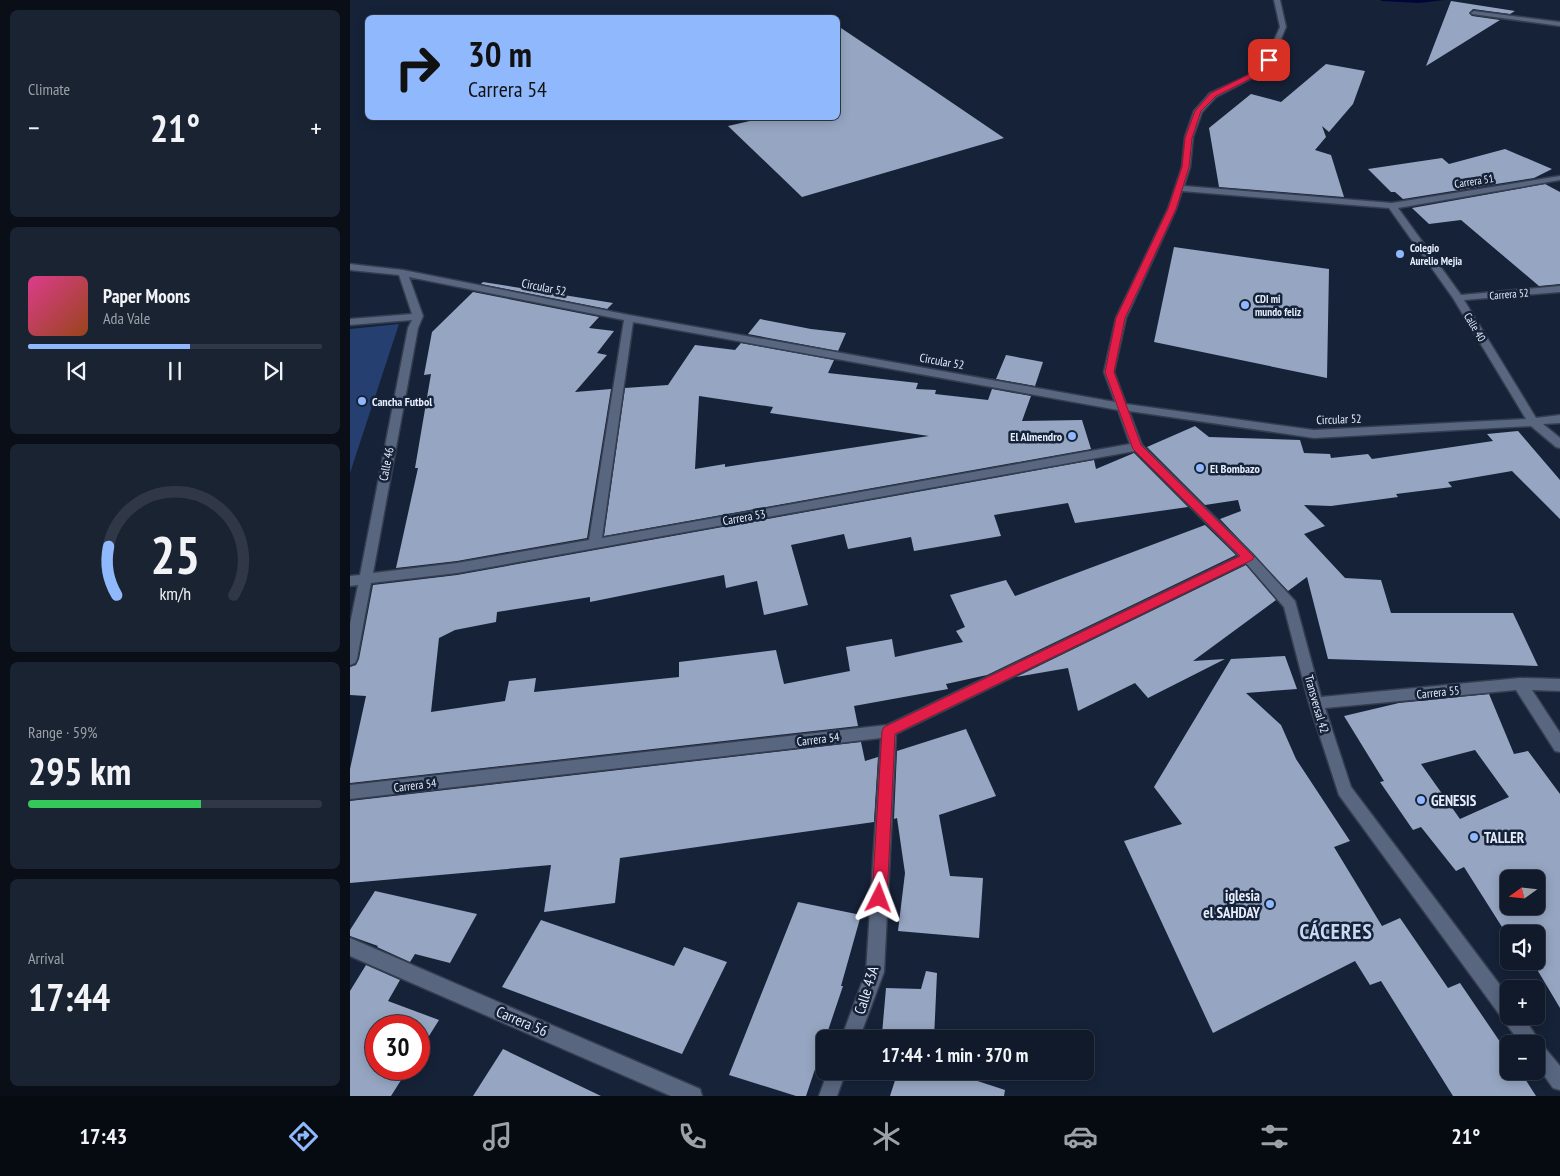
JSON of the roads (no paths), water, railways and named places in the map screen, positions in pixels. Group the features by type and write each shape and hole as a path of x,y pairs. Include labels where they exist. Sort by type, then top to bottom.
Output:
{"street":[{"name":"Transversal 42","path":"1277,0 1284,27 1269,60 1256,74 1213,95 1198,111 1189,138 1186,167 1172,209 1120,318 1110,372 1137,447 1248,557 1290,606 1316,703 1344,790 1500,1000"},
{"path":"1474,13 1560,24"},
{"name":"Carrera 51","path":"1179,188 1392,206 1560,178"},
{"name":"Calle 40","path":"1392,206 1458,298 1533,422 1560,444"},
{"name":"Circular 52","path":"350,267 403,273 629,318 1080,401 1314,434 1533,422"},
{"path":"350,322 418,316 403,273"},
{"name":"Carrera 52","path":"1458,298 1560,289"},
{"name":"Calle 46","path":"350,659 413,328 418,316"},
{"path":"595,544 629,318"},
{"path":"1533,422 1560,419"},
{"name":"Carrera 53","path":"350,581 457,568 1137,447"},
{"name":"Carrera 54","path":"350,792 888,731 1248,557"},
{"path":"1520,684 1560,746"},
{"name":"Carrera 55","path":"1316,703 1520,684 1560,685"},
{"name":"Calle 43A","path":"853,1030 875,972 888,731"},
{"name":"Carrera 56","path":"350,947 693,1096"},
{"path":"1545,1061 1560,1081"},
{"path":"828,1096 834,1080"}],"waterway":[{"path":"1382,0 1419,2 1442,0"}],"place":[{"name":"Colegio Aurelio Mejia","path":"1400,254"},
{"name":"CDI mi mundo feliz","path":"1245,305"},
{"name":"Cancha Futbol","path":"362,401"},
{"name":"El Almendro","path":"1072,436"},
{"name":"El Bombazo","path":"1200,468"},
{"name":"GENESIS","path":"1421,800"},
{"name":"TALLER","path":"1474,837"},
{"name":"iglesia el SAHDAY","path":"1270,904"}],"district":[{"name":"CÁCERES","path":"1336,931"}]}
